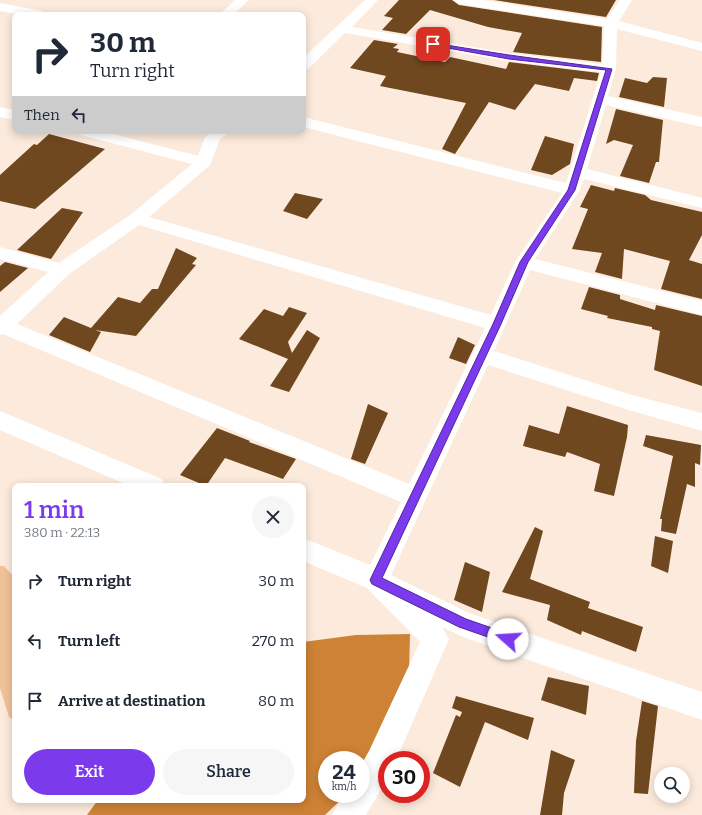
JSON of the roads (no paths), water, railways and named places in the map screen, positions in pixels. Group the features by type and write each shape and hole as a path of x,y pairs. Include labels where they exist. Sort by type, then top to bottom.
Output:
{"street":[{"path":"229,12 243,0"},
{"path":"306,63 372,0"},
{"path":"459,0 611,23 702,47"},
{"path":"376,580 497,324 524,262 574,181 601,99 609,69 611,23 626,0"},
{"path":"0,7 26,12"},
{"path":"342,29 509,57 609,69"},
{"path":"601,99 702,122"},
{"path":"0,112 12,114"},
{"path":"306,123 574,181 702,203"},
{"path":"96,134 204,162"},
{"path":"218,134 213,137 204,162 136,219 62,270 1,327 415,497"},
{"path":"136,219 497,324"},
{"path":"0,253 62,270"},
{"path":"524,262 702,308"},
{"path":"482,355 632,403 702,422"},
{"path":"0,420 147,483"},
{"path":"306,550 376,580 463,624 702,706"},
{"path":"370,779 380,762 435,639 376,580"},
{"path":"348,815 355,803"}]}
